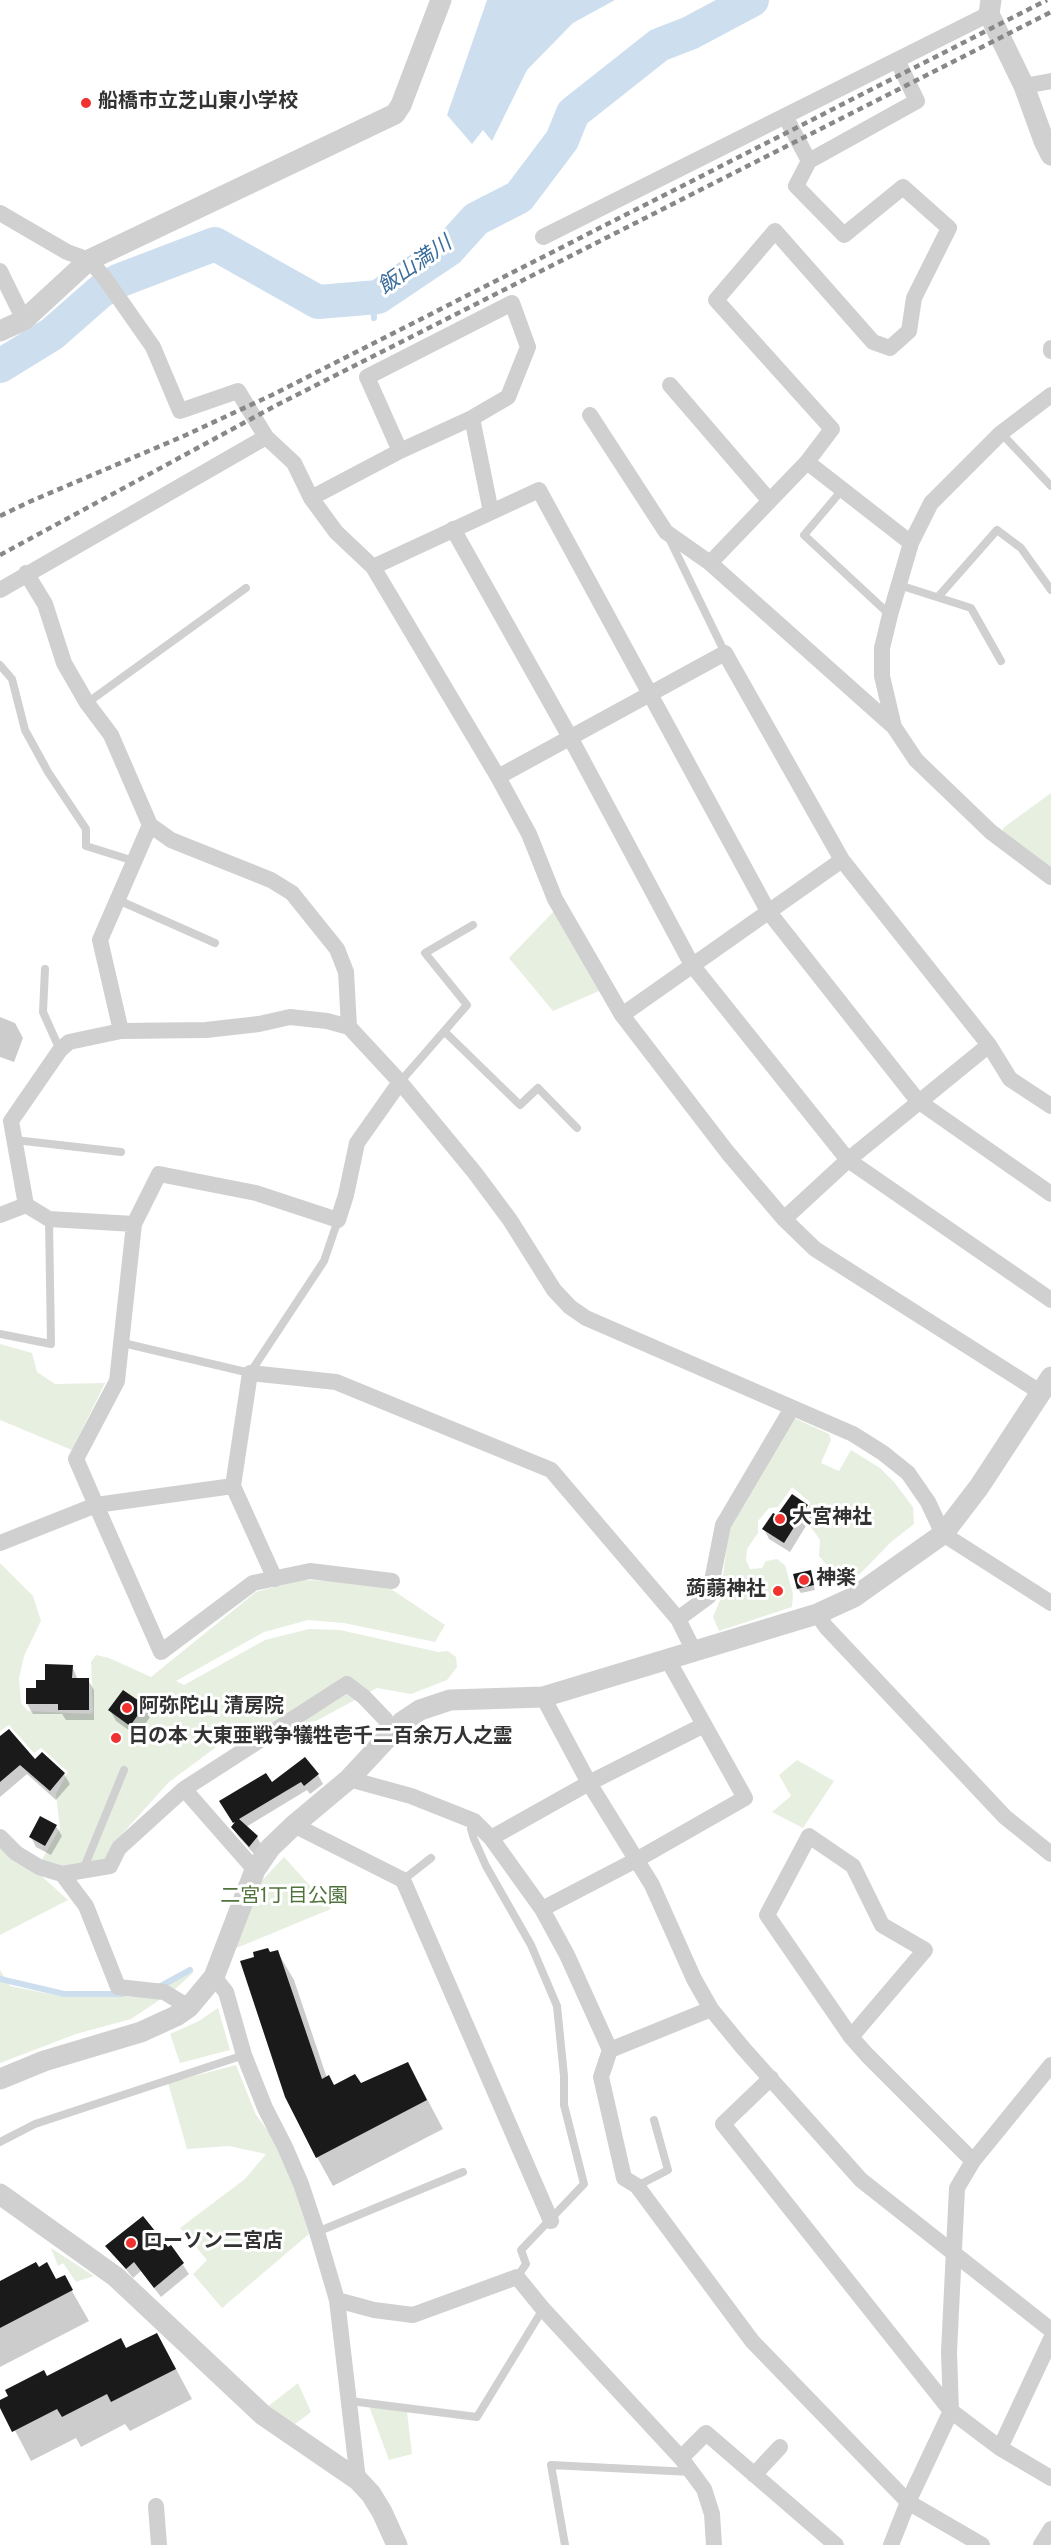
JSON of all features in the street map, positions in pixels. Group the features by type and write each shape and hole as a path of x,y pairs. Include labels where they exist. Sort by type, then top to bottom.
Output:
{"street":[{"path":"0,332 24,320 89,260 395,114 401,105 441,0"},
{"path":"543,237 897,60 990,7 1049,145"},
{"path":"710,563 807,462 832,429 716,300 775,231 873,342 890,348 909,332 914,298 949,228 903,188 844,235 795,186 809,161 917,101 897,60"},
{"path":"1024,86 1051,81"},
{"path":"785,116 809,161"},
{"path":"0,213 67,252 89,260 104,277 153,347 180,411 238,390 266,437 294,464 310,498 336,532 373,567 498,777 529,834 555,899 622,1015 728,1153 784,1219 815,1249 1048,1381 979,1487 943,1534 854,1597 817,1614 543,1697 450,1700 420,1710 392,1732 350,1779 270,1848 255,1870 214,1977 189,2007 177,2016 141,2032 44,2061 0,2079"},
{"path":"0,272 24,320"},
{"path":"310,498 400,451 472,418 508,397 528,347 512,303 367,377 400,451"},
{"path":"670,385 769,500"},
{"path":"894,727 882,676 882,648 911,543 931,502 1001,434 1051,394"},
{"path":"590,415 666,532 710,563 894,727 916,760 991,832 1051,877"},
{"path":"472,418 491,512"},
{"path":"0,590 266,437"},
{"path":"807,462 911,543"},
{"path":"373,567 539,490 768,911 918,1101 1051,1194"},
{"path":"453,529 571,739 692,966 848,1161 1051,1300"},
{"path":"26,573 45,604 64,663 87,703 111,735 150,825 171,840 271,880 292,893 337,949 346,972 349,1027"},
{"path":"498,777 725,653 842,860 989,1045 1010,1079 1051,1106"},
{"path":"121,1031 100,940 150,825"},
{"path":"622,1015 842,860"},
{"path":"134,1224 49,1219 26,1205 15,1140 5,1120 60,1050 69,1042 121,1031 206,1030 259,1024 291,1017 327,1021 349,1027 400,1082 482,1182 526,1244 554,1290 570,1307 586,1318 853,1434 883,1453 908,1473 928,1502 943,1534 1051,1603"},
{"path":"784,1219 918,1101 989,1045"},
{"path":"392,1581 310,1571 253,1583 161,1652 76,1460 117,1381 123,1343 134,1224 159,1174 256,1193 338,1220 357,1143 400,1082"},
{"path":"0,1215 26,1205"},
{"path":"276,1579 233,1486 250,1373 336,1382 551,1470 678,1619 694,1651"},
{"path":"678,1619 709,1596 723,1525 792,1408"},
{"path":"0,1543 96,1505 233,1486"},
{"path":"817,1614 826,1627 1005,1816 1051,1854"},
{"path":"542,1910 745,1798 668,1660"},
{"path":"82,1871 110,1866 119,1848 184,1789 347,1684 371,1704 385,1719 392,1732"},
{"path":"543,1697 589,1783 638,1859 694,1979 711,2009 861,2180 954,2256 1051,2330"},
{"path":"491,1838 589,1783 704,1725"},
{"path":"350,1779 411,1796 474,1821 491,1838 542,1910 567,1955 610,2050 601,2077 624,2178 637,2186 752,2341 908,2502 982,2545"},
{"path":"184,1789 255,1870"},
{"path":"294,1825 404,1880 551,2221"},
{"path":"851,2037 925,1950 882,1925 853,1866 809,1836 766,1915 851,2037 974,2161"},
{"path":"0,1837 16,1853 39,1867 62,1874 86,1906 118,1987 164,1992 189,2007"},
{"path":"214,1977 226,1992 244,2055 265,2108 301,2184 337,2300 358,2480"},
{"path":"610,2050 711,2009"},
{"path":"891,2545 908,2502 951,2410 949,2352 957,2188 974,2161 1051,2065"},
{"path":"771,2078 723,2124 951,2410 1000,2448 1051,2478"},
{"path":"0,2194 116,2277 263,2415 358,2480 371,2494 382,2512 397,2545"},
{"path":"337,2300 385,2312 413,2315 518,2277 543,2310 692,2472 704,2489 712,2514 714,2545"},
{"path":"1000,2448 1051,2339"},
{"path":"681,2458 706,2433 836,2545"},
{"path":"754,2475 780,2447"},
{"path":"156,2506 159,2545"},
{"path":"1041,2545 1051,2529"}],"lane":[{"path":"1001,434 1051,486"},
{"path":"842,490 804,535 890,615"},
{"path":"938,597 997,530 1021,548 1051,590"},
{"path":"666,532 684,574 725,653"},
{"path":"899,585 971,608 1001,661"},
{"path":"87,703 246,588"},
{"path":"0,665 12,680 25,729 48,772 86,829 86,846 134,861"},
{"path":"118,900 215,943"},
{"path":"400,1082 467,1005 425,953 473,925"},
{"path":"45,969 43,1012 60,1050"},
{"path":"445,1032 520,1105 538,1088 578,1128"},
{"path":"15,1140 122,1152"},
{"path":"0,1334 51,1344 49,1219"},
{"path":"123,1343 250,1373 324,1261 338,1220"},
{"path":"62,1874 82,1871 124,1770"},
{"path":"474,1821 471,1829 474,1839 531,1945 558,2006 564,2105 584,2184 521,2250 526,2264 518,2277"},
{"path":"404,1880 431,1858"},
{"path":"0,2142 34,2124 244,2055"},
{"path":"637,2186 668,2170 654,2120"},
{"path":"317,2232 463,2172"},
{"path":"350,2401 477,2417 543,2310"},
{"path":"565,2545 551,2465 692,2472"}],"green space":[{"path":"1051,793 1051,868 1003,835 1003,828"},
{"path":"554,911 599,991 553,1011 509,958"},
{"path":"0,1344 32,1353 37,1372 55,1384 105,1383 72,1450 0,1420"},
{"path":"792,1417 829,1434 831,1440 821,1463 839,1471 851,1450 880,1468 913,1507 914,1524 891,1542 857,1577 842,1587 833,1585 830,1569 819,1556 820,1540 806,1520 810,1502 792,1487 778,1507 769,1508 758,1521 758,1533 747,1549 746,1560 750,1569 762,1568 766,1561 777,1559 785,1565 793,1594 792,1607 719,1631 713,1617 720,1600 729,1528"},
{"path":"0,1563 33,1596 41,1621 24,1656 19,1678 21,1703 28,1711 90,1714 93,1712 91,1662 96,1655 109,1658 151,1677 256,1592 298,1580 339,1581 391,1589 445,1625 435,1642 344,1623 308,1620 264,1632 176,1681 184,1685 265,1640 309,1629 340,1630 438,1652 448,1651 456,1657 457,1667 447,1680 411,1694 377,1688 316,1721 267,1730 243,1740 219,1745 169,1782 123,1833 108,1862 82,1871 40,1863 60,1828 56,1794 68,1772 41,1748 34,1753 9,1725 0,1731"},
{"path":"797,1760 834,1781 803,1828 772,1812 791,1796 779,1775"},
{"path":"0,1847 37,1872 68,1900 0,1935"},
{"name":"二宮1丁目公園","path":"284,1857 331,1909 234,1949 255,1888"},
{"path":"0,1970 10,1986 65,1997 144,1996 195,1971 173,1991 131,2019 76,2034 0,2063"},
{"path":"218,2008 230,2050 180,2063 170,2034 199,2021"},
{"path":"236,2065 256,2115 282,2150 309,2234 222,2308 193,2274 207,2260 180,2228 245,2179 266,2154 229,2146 187,2149 168,2083"},
{"path":"51,2248 94,2276 76,2282 63,2263 58,2266"},
{"path":"298,2383 311,2412 295,2424 266,2408"},
{"path":"369,2406 407,2412 412,2454 389,2460"}],"water":[{"path":"487,0 615,0 573,23 527,70 492,141 483,130 472,144 447,115"}],"building":[{"name":"大宮神社","path":"792,1494 808,1505 784,1543 762,1529 773,1513 777,1515"},
{"name":"神楽","path":"811,1570 814,1585 797,1589 793,1574"},
{"path":"45,1664 73,1665 72,1678 89,1678 89,1710 58,1710 58,1704 26,1704 26,1688 36,1688 36,1680 45,1680"},
{"name":"阿弥陀山 清房院","path":"123,1690 145,1705 130,1726 108,1710"},
{"path":"9,1729 35,1759 42,1752 65,1773 50,1791 20,1765 0,1782 0,1736"},
{"path":"305,1757 319,1774 304,1786 301,1782 239,1819 258,1836 249,1847 231,1827 235,1822 233,1823 219,1801 266,1773 272,1782"},
{"path":"40,1816 57,1825 45,1846 29,1837"},
{"path":"268,1948 270,1952 278,1950 322,2079 329,2075 334,2085 355,2074 361,2083 408,2062 427,2100 316,2158 285,2097 240,1961 254,1957 253,1952"},
{"path":"143,2216 168,2247 171,2245 184,2263 154,2288 134,2262 126,2269 105,2246"},
{"path":"36,2262 39,2267 47,2262 56,2279 65,2275 73,2290 0,2328 0,2281"},
{"path":"157,2333 176,2369 111,2402 107,2394 62,2417 57,2409 12,2432 0,2408 0,2400 8,2396 5,2390 44,2370 47,2376 121,2338 126,2348"}],"waterway":[{"name":"飯山満川","path":"0,366 52,334 101,291 118,281 215,244 318,302 378,297 448,250 476,219 519,197 562,140 573,113 659,45 690,33 752,0"},
{"path":"373,297 374,318"},
{"path":"159,1987 190,1970"},
{"path":"0,1979 64,1994 123,1994"}],"railway":[{"path":"0,516 272,395 1047,0"},
{"path":"0,555 275,406 1051,12"}],"place":[{"name":"船橋市立芝山東小学校","path":"86,103"},
{"name":"大宮神社","path":"780,1519"},
{"name":"神楽","path":"804,1580"},
{"name":"蒟蒻神社","path":"778,1591"},
{"name":"阿弥陀山 清房院","path":"127,1708"},
{"name":"日の本 大東亜戦争犠牲壱千二百余万人之霊","path":"116,1738"},
{"name":"ローソン二宮店","path":"131,2243"}]}
